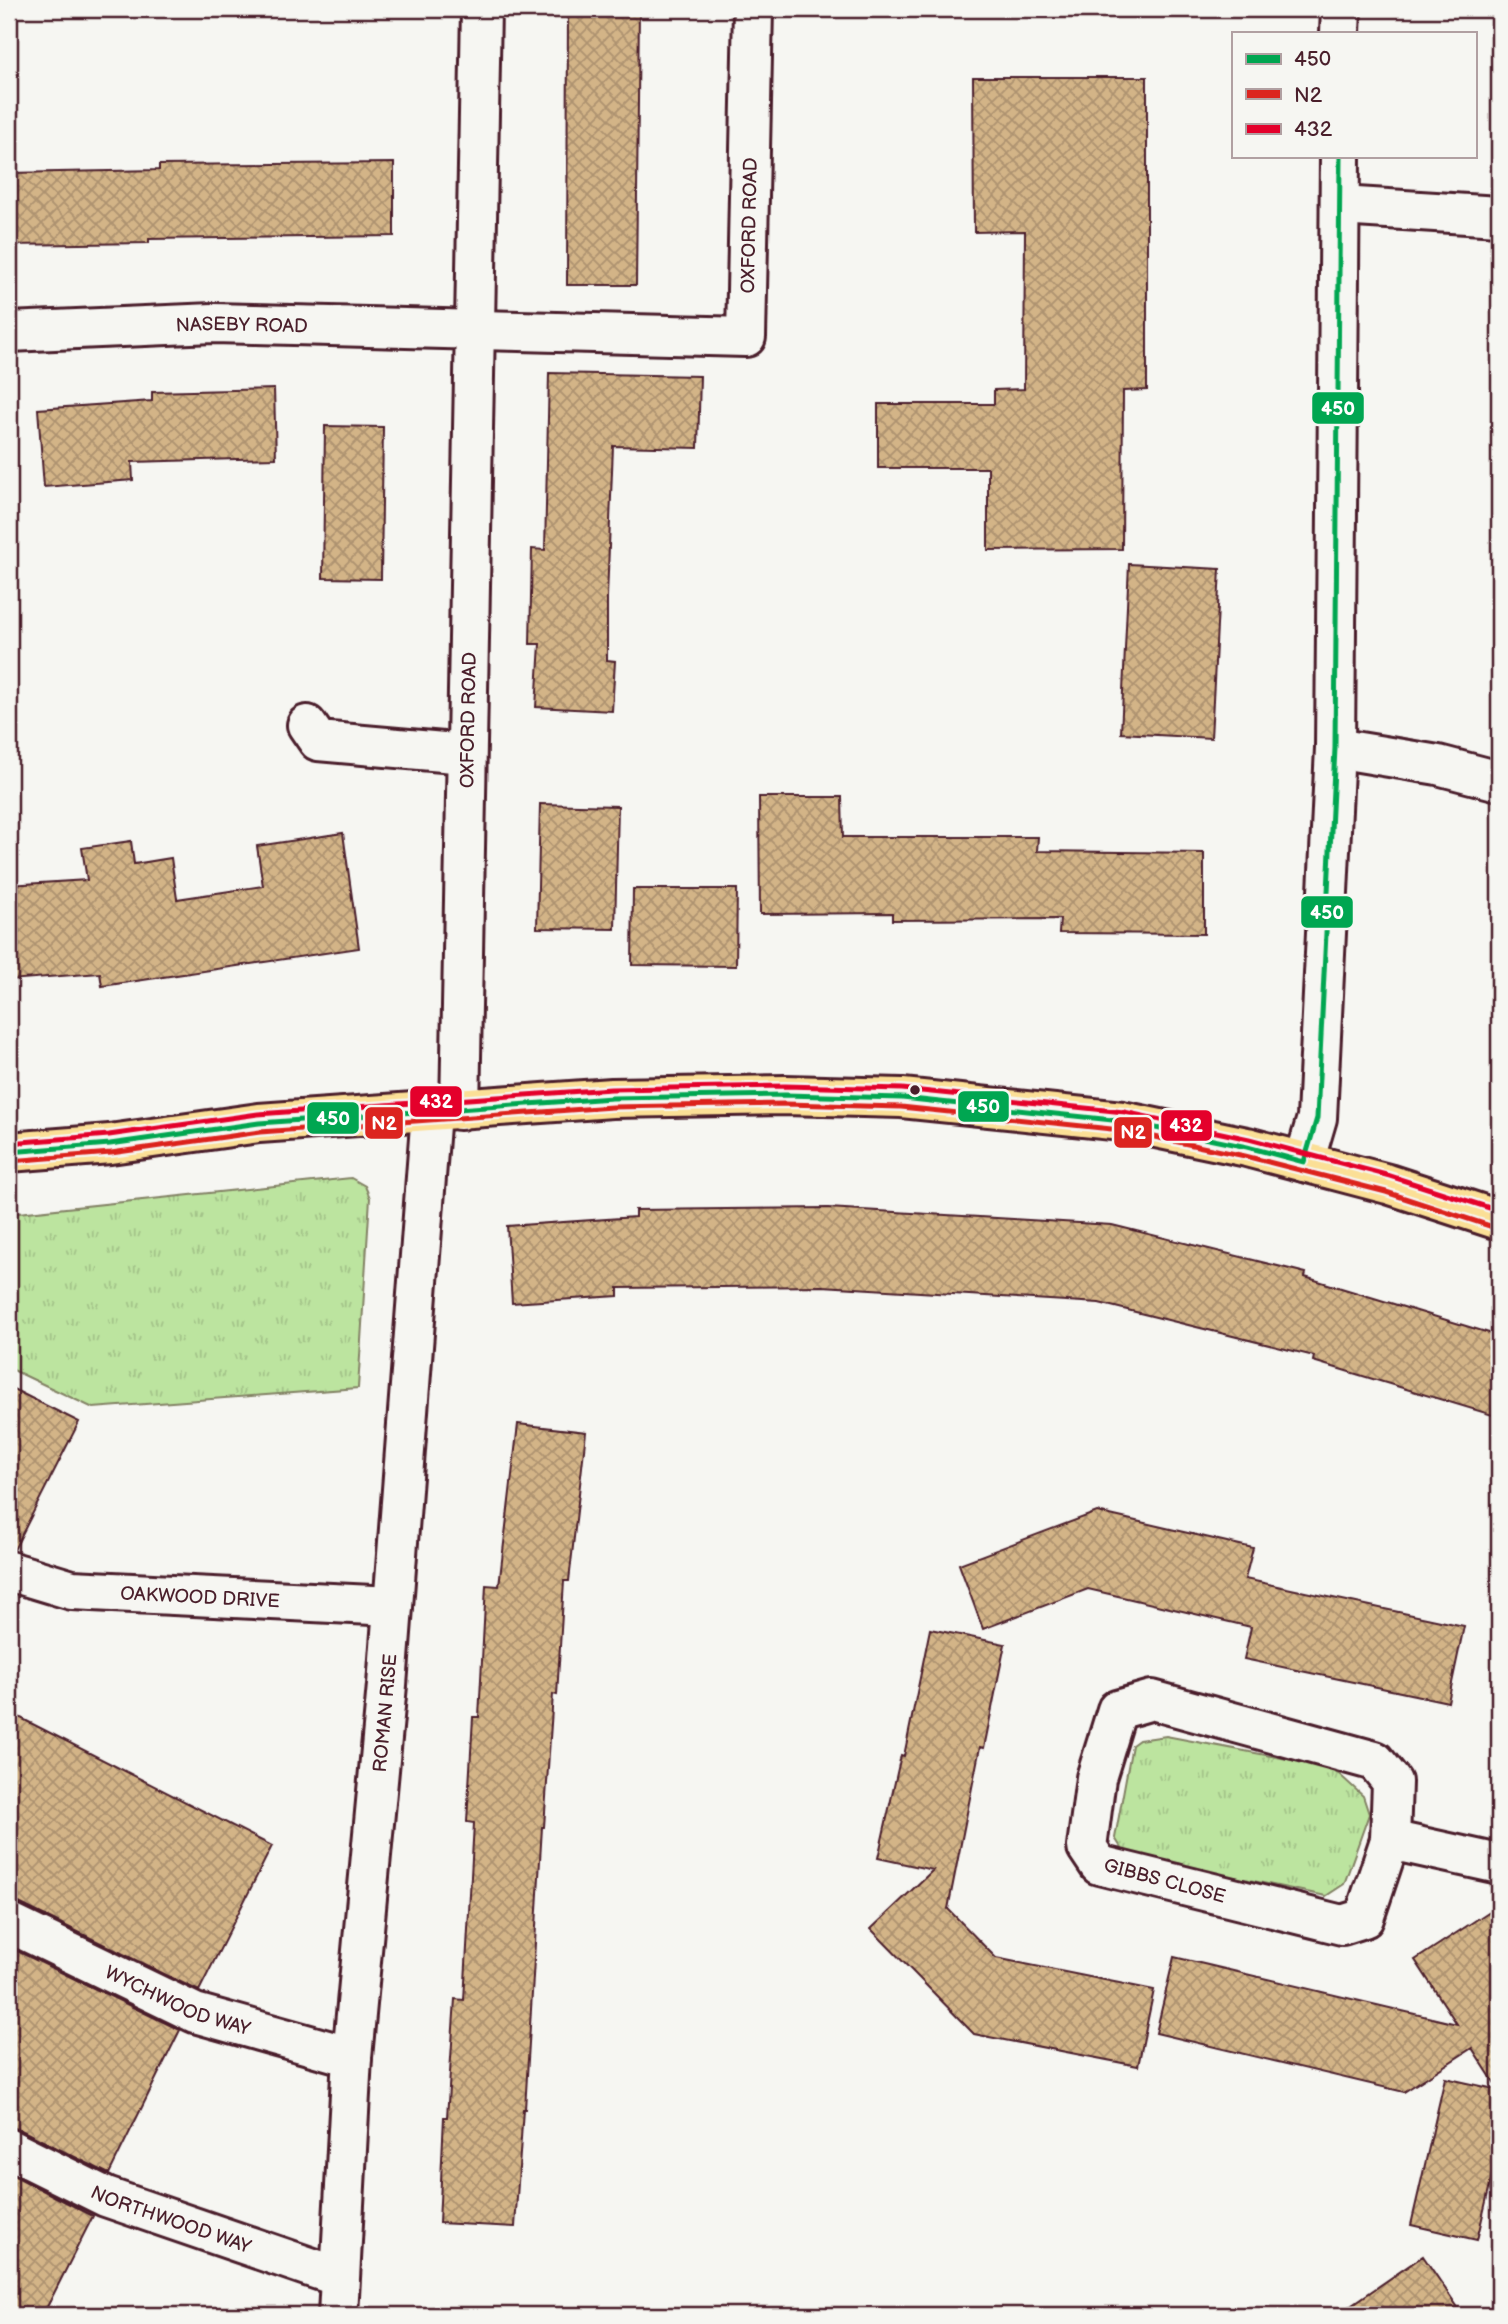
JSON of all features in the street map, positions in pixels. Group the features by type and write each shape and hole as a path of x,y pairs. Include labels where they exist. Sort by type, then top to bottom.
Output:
{"main road":[{"path":"9,1152 110,1144 259,1123 612,1098 785,1095 902,1098 1122,1121 1247,1147 1388,1184 1499,1220"}],"street":[{"name":"OXFORD ROAD","path":"446,1111 466,754 481,9"},
{"name":"OXFORD ROAD","path":"474,329 746,337 753,9"},
{"path":"1340,32 1341,9"},
{"path":"1304,1162 1317,1118 1335,748 1340,158"},
{"path":"1340,206 1499,216"},
{"name":"NASEBY ROAD","path":"9,332 213,323 474,329"},
{"path":"307,725 318,741 466,754"},
{"path":"1335,748 1438,765 1499,781"},
{"name":"ROMAN RISE","path":"338,2315 352,2057 393,1606 446,1111"},
{"name":"OAKWOOD DRIVE","path":"9,1571 72,1590 393,1606"},
{"name":"GIBBS CLOSE","path":"1152,1700 1374,1761 1392,1782 1390,1840 1364,1918 1342,1925 1099,1866 1087,1847 1096,1778 1117,1710 1152,1700"},
{"path":"1390,1840 1499,1864"},
{"name":"WYCHWOOD WAY","path":"9,1923 195,2013 352,2057"},
{"name":"NORTHWOOD WAY","path":"9,2149 106,2197 339,2277"}],"green space":[{"path":"351,1178 365,1186 370,1198 358,1388 93,1408 9,1368 9,1214"},
{"path":"1166,1736 1324,1766 1340,1775 1363,1796 1369,1814 1344,1884 1326,1896 1126,1855 1115,1838 1132,1745 1139,1740"}],"building":[{"path":"568,9 639,9 636,285 567,285"},
{"path":"973,77 1147,77 1147,390 1123,391 1122,549 988,550 988,468 878,468 878,404 994,404 994,390 1024,389 1025,231 974,232"},
{"path":"394,163 394,236 149,239 149,243 9,245 9,173 159,170 159,165"},
{"path":"549,373 700,376 698,448 613,446 607,597 607,660 615,661 612,711 536,707 540,644 530,644 532,549 545,550"},
{"path":"274,389 276,458 132,462 133,480 44,487 38,409 152,401 152,392"},
{"path":"325,426 383,427 381,579 323,578"},
{"path":"1129,564 1220,569 1211,738 1121,733"},
{"path":"759,797 842,797 843,837 1038,837 1037,851 1204,853 1204,934 1059,933 1060,919 892,920 892,913 760,914"},
{"path":"540,804 618,806 615,929 537,928"},
{"path":"343,833 359,948 102,986 100,973 9,980 9,885 87,880 82,848 131,841 134,864 171,858 177,899 263,886 257,846"},
{"path":"633,889 737,889 736,966 632,965"},
{"path":"828,1208 1112,1225 1306,1273 1305,1277 1499,1336 1499,1417 1313,1361 1314,1356 1099,1303 822,1286 618,1288 618,1296 512,1303 507,1226 635,1217 635,1210"},
{"path":"9,1387 79,1422 14,1550 9,1550"},
{"path":"518,1424 586,1432 569,1581 564,1581 557,1695 553,1694 515,2227 439,2223 444,2117 447,2117 455,1999 464,2000 474,1823 467,1822 473,1717 479,1717 486,1585 499,1586"},
{"path":"1097,1512 1253,1548 1245,1579 1464,1626 1448,1702 1244,1659 1251,1627 1088,1589 983,1629 959,1564"},
{"path":"930,1629 1005,1644 984,1748 980,1747 948,1909 996,1958 1154,1990 1138,2066 974,2034 871,1929 933,1870 878,1858 901,1755 904,1756"},
{"path":"9,1712 272,1846 199,1991 19,1903 9,1901"},
{"path":"1499,1905 1499,2090 1472,2048 1404,2092 1156,2033 1174,1957 1457,2024 1415,1960"},
{"path":"9,1947 180,2030 109,2174 19,2129 9,2127"},
{"path":"1445,2078 1499,2090 1499,2146 1477,2240 1411,2225"},
{"path":"9,2173 93,2216 43,2315 9,2315"},
{"path":"1423,2256 1463,2315 1337,2315"}],"transit line":[{"name":"450","path":"1304,1162 1317,1118 1335,748 1340,158"},
{"name":"432","path":"9,1143 109,1135 258,1114 611,1089 785,1086 902,1089 1124,1112 1249,1139 1390,1176 1499,1211"},
{"name":"450","path":"9,1152 110,1144 259,1123 612,1098 785,1095 902,1098 1122,1121 1247,1147 1304,1162"},
{"name":"N2","path":"10,1161 111,1153 260,1132 612,1107 785,1104 901,1107 1121,1130 1245,1156 1386,1192 1496,1228"}]}
